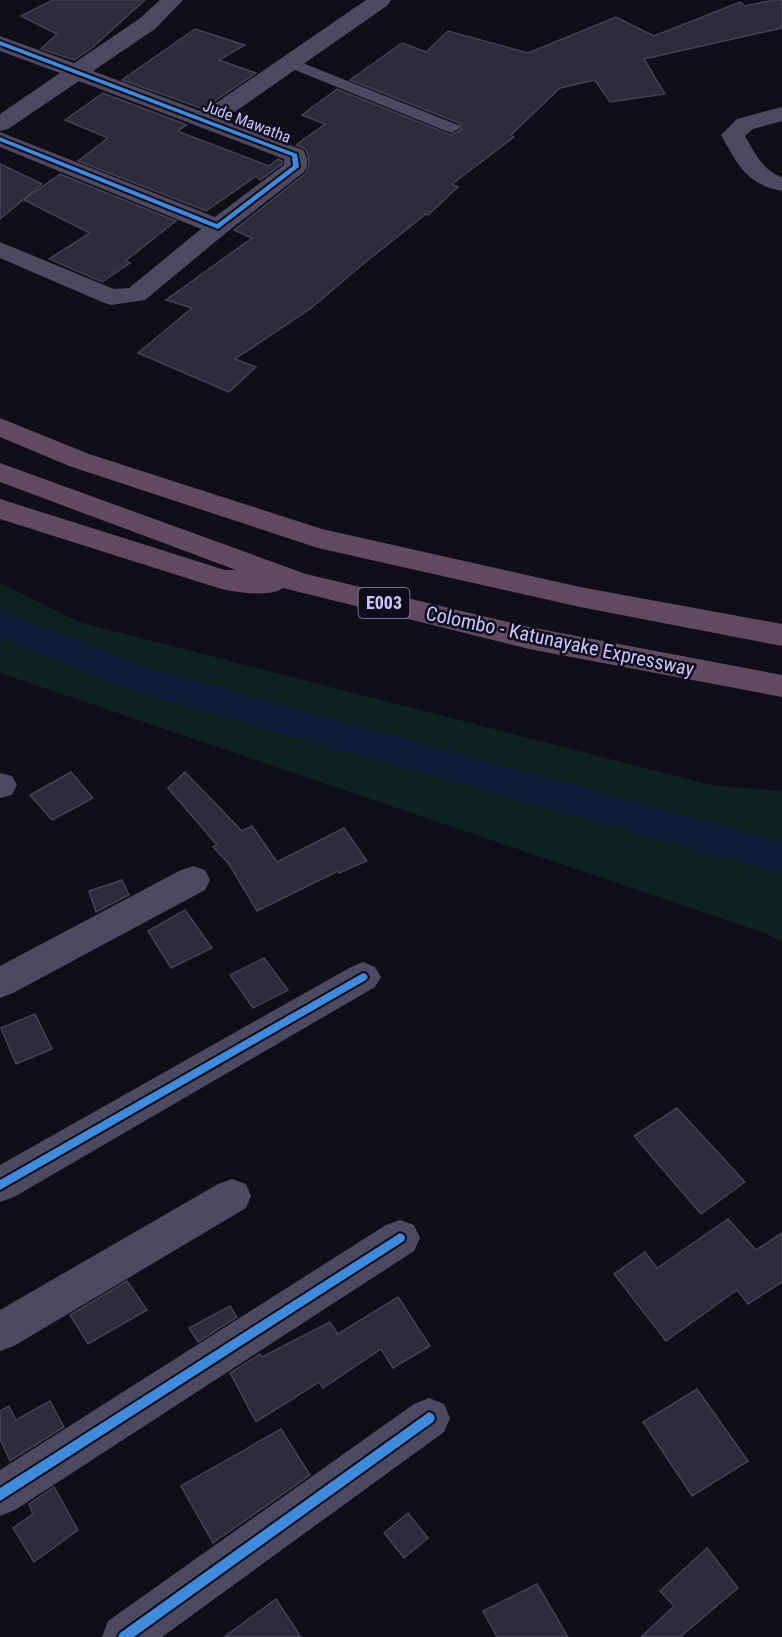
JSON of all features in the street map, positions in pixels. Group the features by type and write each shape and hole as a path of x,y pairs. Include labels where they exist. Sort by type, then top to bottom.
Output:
{"highway":[{"name":"E003","path":"0,426 79,460 318,538 580,597 782,635"},
{"name":"Colombo - Katunayake Expressway","path":"0,472 300,583 529,638 782,686"},
{"path":"0,509 92,540 225,580 300,583"}],"street":[{"path":"0,123 147,24 172,0"},
{"path":"206,121 380,0"},
{"name":"Jude Mawatha","path":"0,43 296,155 296,167 218,227"},
{"path":"782,114 745,124 733,135 755,173 772,183 782,184"},
{"path":"0,139 218,227 136,295 111,297 0,249"},
{"path":"0,983 193,880"},
{"path":"0,1185 363,978"},
{"path":"0,1332 232,1196"},
{"path":"0,1495 400,1238"},
{"path":"124,1637 429,1418"}],"lane":[{"path":"290,63 452,128"}],"green space":[{"path":"0,583 79,622 711,785 782,791 782,942 767,934 0,673"}],"building":[{"path":"53,0 145,0 92,48 74,60 41,49 57,34 21,16"},
{"path":"782,0 782,28 644,59 665,94 610,102 595,80 560,88 511,135 514,137 452,184 458,187 428,215 426,214 368,260 310,309 235,359 256,367 229,392 138,353 192,308 166,300 252,238 234,230 306,173 309,164 308,155 305,149 296,145 325,124 302,115 337,89 451,135 461,130 459,123 350,80 402,43 426,52 448,31 528,53 616,17 654,36 740,2 745,6"},
{"path":"195,29 245,45 219,60 256,73 203,109 122,80"},
{"path":"103,93 187,125 177,131 269,166 278,159 282,161 282,164 260,180 256,176 206,211 78,161 108,138 65,120"},
{"path":"0,164 42,184 0,219"},
{"path":"60,174 176,221 125,261 130,263 102,282 49,259 90,233 24,200"},
{"path":"71,772 93,798 52,820 30,795"},
{"path":"185,772 242,831 252,826 277,862 344,828 367,861 339,873 338,871 257,911 229,864 213,847 217,845 168,788"},
{"path":"122,880 129,895 96,912 89,891"},
{"path":"185,910 212,948 171,968 148,931"},
{"path":"264,958 288,990 253,1008 230,975"},
{"path":"35,1014 52,1049 16,1064 1,1028"},
{"path":"677,1108 745,1182 701,1214 634,1136"},
{"path":"728,1219 756,1250 782,1233 782,1282 748,1304 737,1290 666,1341 614,1274 645,1252 657,1268"},
{"path":"127,1281 147,1310 88,1344 70,1315"},
{"path":"398,1297 430,1346 393,1368 381,1349 323,1388 319,1382 256,1422 230,1373 260,1354 262,1357 330,1322 338,1334"},
{"path":"230,1306 237,1317 198,1342 189,1328"},
{"path":"697,1389 748,1461 692,1496 643,1422"},
{"path":"50,1401 64,1427 10,1461 0,1439 0,1411 9,1406 16,1420"},
{"path":"281,1429 310,1475 213,1543 181,1486"},
{"path":"54,1487 78,1530 34,1562 13,1528 33,1514 29,1504"},
{"path":"408,1513 428,1538 404,1558 384,1533"},
{"path":"707,1548 738,1588 680,1637 641,1637 674,1606 660,1591"},
{"path":"537,1584 568,1637 497,1637 483,1611"},
{"path":"276,1599 301,1637 224,1637"}],"waterway":[{"path":"0,623 137,679 782,858"}],"cycle path":[{"path":"0,43 295,155 296,167 218,227 0,139"},
{"path":"0,1185 363,977"},
{"path":"0,1495 400,1238"},
{"path":"124,1637 429,1418"}]}
